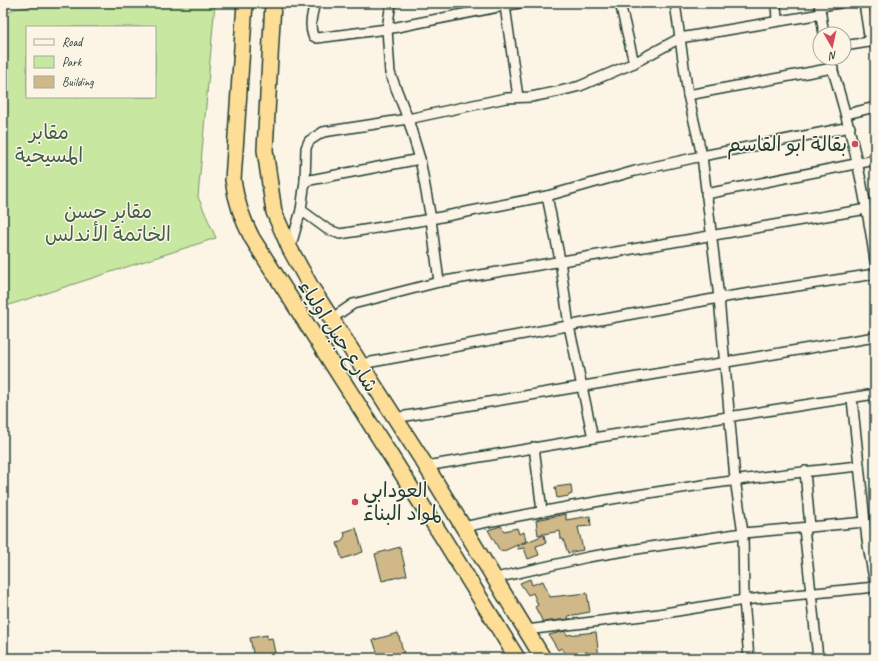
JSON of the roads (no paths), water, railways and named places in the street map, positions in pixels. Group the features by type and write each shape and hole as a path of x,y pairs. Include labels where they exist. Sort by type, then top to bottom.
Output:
{"highway":[{"name":"شارع جبل اولياء","path":"245,3 233,180 236,200 242,220 517,658"},
{"name":"شارع جبل اولياء","path":"273,3 265,150 274,212 290,249 332,319 496,578 543,658"}],"street":[{"path":"315,3 311,16 311,31 313,36 317,38 387,29 519,3"},
{"path":"391,3 387,29 390,73 408,119 420,159 431,219 439,282"},
{"path":"620,3 634,63"},
{"path":"675,3 688,95 702,156 710,236 719,298 729,418 742,533 744,600 749,658"},
{"path":"776,3 777,20"},
{"path":"290,249 301,210 305,181 306,148 309,141 316,135 323,132 408,119 506,98 550,93 580,86 634,63 680,38 777,20 840,3"},
{"path":"852,45 873,41 864,3"},
{"path":"505,6 518,97"},
{"path":"820,8 823,26"},
{"path":"688,95 833,68 847,114 859,164 867,209 873,227 875,261"},
{"path":"847,114 875,107"},
{"path":"301,210 327,229 334,233 340,234 431,219 547,196 635,171 702,156 850,127"},
{"path":"305,181 420,159"},
{"path":"706,194 875,160"},
{"path":"547,196 560,260 569,326 581,388 593,438"},
{"path":"332,319 353,304 439,282 560,260 867,209"},
{"path":"361,364 719,298 875,274"},
{"path":"394,418 581,388 724,361 875,337"},
{"path":"426,466 534,447 852,399 875,394"},
{"path":"526,630 659,614 744,600 875,586 871,539 866,522 858,466 852,399"},
{"path":"534,447 542,511"},
{"path":"463,527 542,511 735,479 858,466"},
{"path":"805,471 807,528 818,658"},
{"path":"496,578 588,557 742,533 866,522"}],"place":[{"name":"بقالة ابو القاسم","path":"855,144"},
{"name":"العودابي لمواد البناء","path":"355,502"}],"park label":[{"name":"مقابر المسيحية","path":"49,144"},
{"name":"مقابر حسن الخاتمة الأندلس","path":"108,222"}]}
